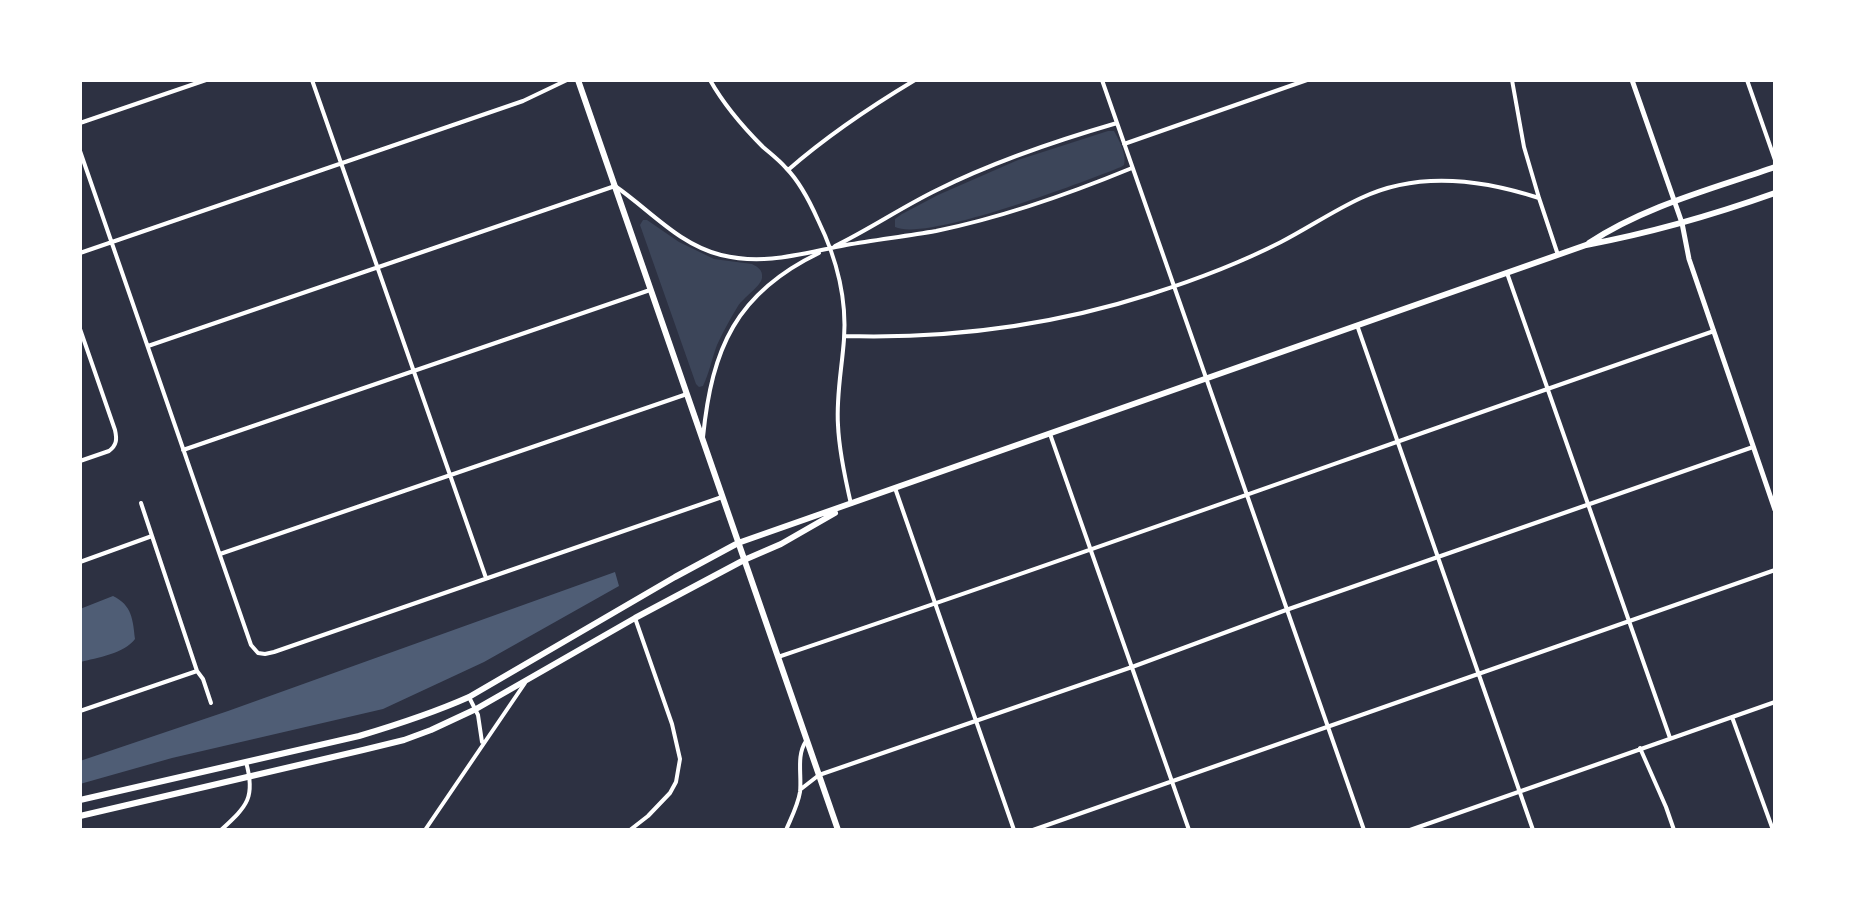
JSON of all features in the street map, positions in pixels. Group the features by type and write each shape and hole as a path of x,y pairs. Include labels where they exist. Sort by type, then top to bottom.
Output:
{"main road":[{"path":"578,80 838,830"},
{"path":"1586,245 1632,218 1775,167"},
{"path":"80,800 392,727 437,711 469,697 738,543 1586,245 1682,223 1775,193"},
{"path":"80,816 404,740 431,730 476,709 635,618 744,560 781,544 851,504"}],"street":[{"path":"80,123 206,80"},
{"path":"312,80 486,578"},
{"path":"80,253 523,101 567,80"},
{"path":"710,80 734,116 788,170 803,192 819,221 838,270 844,303 845,336 838,425 851,504"},
{"path":"788,170 858,115 915,80"},
{"path":"1102,80 1364,830"},
{"path":"1124,144 1307,80"},
{"path":"1512,80 1524,147 1558,255"},
{"path":"1632,80 1775,510"},
{"path":"1747,80 1775,160"},
{"path":"702,439 713,372 732,327 750,302 775,278 926,195 989,166 1117,123"},
{"path":"80,151 251,645 258,653 274,652 722,497"},
{"path":"148,346 615,186 670,231 704,249 720,255 765,260 982,220 1050,200 1132,168"},
{"path":"845,336 919,337 1003,328 1103,309 1213,272 1278,244 1360,198 1403,183 1446,180 1489,184 1539,198"},
{"path":"1507,273 1670,738"},
{"path":"183,450 650,290"},
{"path":"1357,325 1533,830"},
{"path":"80,329 117,440 109,451 80,461"},
{"path":"778,657 1714,331"},
{"path":"220,554 687,394"},
{"path":"1050,434 1189,830"},
{"path":"786,830 801,789 819,775 1753,447"},
{"path":"895,488 1014,830"},
{"path":"141,503 197,671 211,703"},
{"path":"80,562 152,536"},
{"path":"1033,830 1775,570"},
{"path":"630,830 670,793 676,782 680,759 672,724 635,618"},
{"path":"80,711 197,671"},
{"path":"425,830 527,681"},
{"path":"469,697 476,709 483,744"},
{"path":"1410,830 1775,702"},
{"path":"1732,717 1773,830"},
{"path":"801,789 800,750 807,740"},
{"path":"1640,748 1674,830"},
{"path":"221,830 247,804 251,787 246,762"}],"shaded area":[{"path":"1114,131 1122,148 1125,161 1121,167 971,219 912,229 895,227 895,219 938,195 1018,160"},
{"path":"647,220 679,242 714,259 752,264 762,273 761,281 738,306 724,330 703,386 696,384 640,225"},
{"path":"615,572 619,586 484,662 383,709 172,758 80,784 80,761"},
{"path":"113,596 128,609 135,639 118,651 80,662 80,609"}]}
